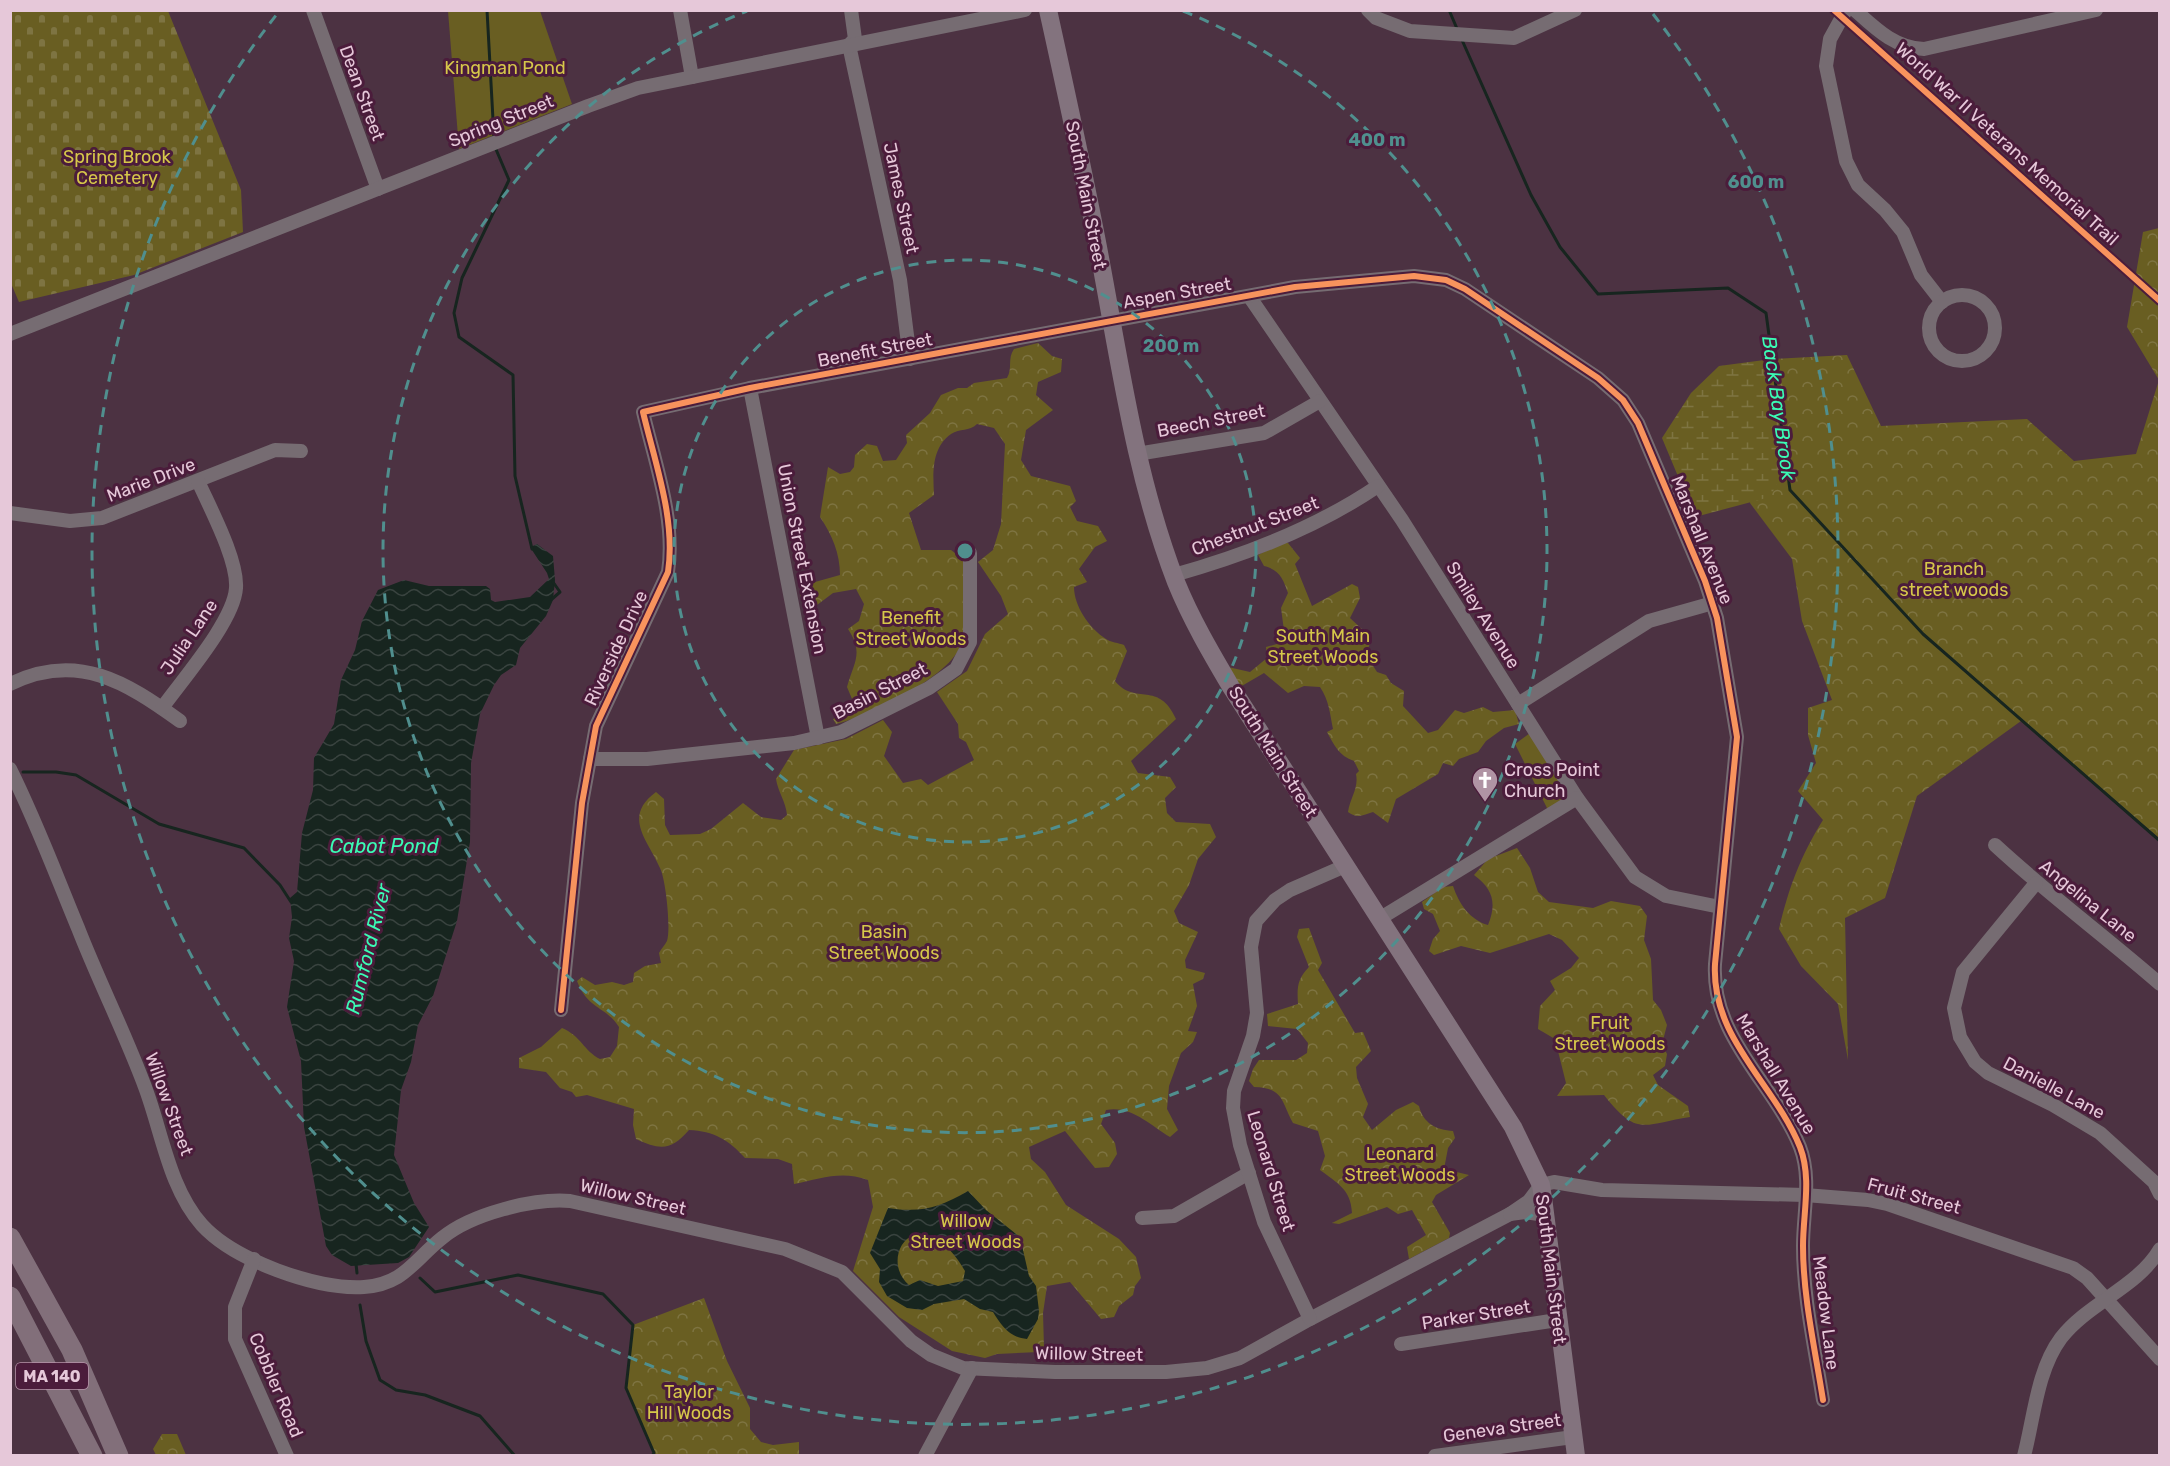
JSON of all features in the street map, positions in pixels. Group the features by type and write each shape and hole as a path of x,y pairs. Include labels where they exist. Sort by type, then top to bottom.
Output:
{"highway":[{"name":"MA 140","path":"10,1238 72,1350 104,1400 132,1455"},
{"name":"MA 140","path":"10,1298 92,1455"},
{"path":"72,1350 118,1455"}],"main road":[{"name":"South Main Street","path":"1048,10 1097,241 1110,320 1137,454 1174,575 1198,629 1231,687 1513,1127 1541,1185 1576,1455"}],"street":[{"name":"Dean Street","path":"314,10 378,189"},
{"path":"680,10 692,76"},
{"name":"James Street","path":"851,10 855,39 849,45 900,280 910,359"},
{"name":"Spring Street","path":"10,334 611,97 692,76 1025,10"},
{"path":"1368,10 1376,18 1410,31 1514,38 1575,10"},
{"path":"1846,10 1830,39 1826,66 1846,160 1858,184 1885,210 1903,232 1921,274 1942,302"},
{"path":"1856,10 1894,42 1924,49 2096,10"},
{"name":"Marshall Avenue","path":"1249,296 1295,287 1414,276 1446,280 1465,289 1598,378 1623,400 1645,438 1713,603 1737,737 1714,980 1722,1017 1799,1145 1807,1175 1805,1195"},
{"path":"1968,295 1986,305 1993,316 1995,329 1992,343 1983,353 1971,360 1957,361 1944,356 1934,346 1929,333 1930,319 1942,302 1954,296 1968,295"},
{"name":"Aspen Street","path":"1110,320 1249,296"},
{"name":"Smiley Avenue","path":"1249,296 1378,486 1577,798 1635,877 1666,896 1720,907"},
{"name":"Benefit Street","path":"646,411 750,388 1110,320"},
{"name":"Union Street Extension","path":"750,388 818,738"},
{"name":"Beech Street","path":"1137,454 1264,433 1320,401"},
{"name":"Riverside Drive","path":"561,1010 590,759 596,726 668,572 671,547 666,511 643,412 646,411"},
{"name":"Marie Drive","path":"10,513 86,521 198,481 275,450 300,451"},
{"name":"Julia Lane","path":"162,708 218,631 234,603 236,586 220,529 198,481"},
{"name":"Chestnut Street","path":"1174,575 1211,565 1290,535 1348,506 1378,486"},
{"name":"Basin Street","path":"590,759 647,759 725,752 818,738 864,722 929,688 956,669 970,642 970,553"},
{"path":"1518,704 1649,621 1713,603"},
{"path":"10,684 51,670 82,670 111,678 180,721"},
{"name":"Willow Street","path":"10,770 134,1059 179,1188 201,1223 212,1234 254,1259 306,1281 341,1287 378,1286 407,1273 443,1237 466,1224 541,1201 570,1201 785,1249 810,1257 842,1272 911,1341 931,1355 963,1368 1055,1372 1190,1371 1240,1358 1310,1318 1510,1214 1529,1201 1541,1185"},
{"path":"1379,919 1577,798"},
{"name":"Angelina Lane","path":"1995,845 2036,883 2073,910 2160,984"},
{"name":"Leonard Street","path":"1310,1318 1264,1222 1234,1124 1234,1091 1253,1036 1257,1013 1251,947 1254,928 1263,910 1275,900 1345,866"},
{"name":"Danielle Lane","path":"2036,883 1963,972 1954,1008 1960,1037 1976,1062 1988,1073 2053,1105 2100,1133 2154,1182 2160,1194"},
{"path":"1142,1218 1174,1216 1249,1173"},
{"name":"Fruit Street","path":"1541,1185 1554,1182 1602,1190 1805,1195 1868,1200 1887,1204 2056,1260 2087,1278 2160,1359"},
{"name":"Meadow Lane","path":"1805,1195 1803,1246 1806,1287 1823,1400"},
{"path":"1510,1214 1525,1212 1545,1215"},
{"path":"2024,1455 2042,1382 2053,1350 2063,1336 2141,1271 2160,1249"},
{"name":"Cobbler Road","path":"254,1259 235,1306 235,1339 287,1455"},
{"name":"Parker Street","path":"1401,1344 1557,1320"},
{"path":"925,1455 972,1368"},
{"name":"Geneva Street","path":"1435,1455 1574,1437"}],"green space":[{"name":"Spring Brook Cemetery","path":"10,11 168,11 241,190 243,232 134,275 19,302 10,281"},
{"name":"Kingman Pond","path":"448,11 540,11 572,104 459,149"},
{"path":"2159,228 2159,380 2127,327 2143,232"},
{"name":"Basin Street Woods","path":"1038,343 1052,356 1062,359 1061,372 1038,382 1036,395 1053,410 1026,430 1021,460 1031,476 1070,486 1076,501 1070,507 1077,521 1098,526 1107,541 1095,547 1079,569 1087,582 1074,587 1077,602 1088,623 1106,639 1124,645 1127,651 1115,681 1131,692 1155,696 1162,700 1176,719 1131,761 1138,773 1170,777 1176,787 1165,798 1167,813 1176,822 1210,824 1216,837 1198,859 1189,885 1174,911 1179,923 1198,932 1185,960 1186,968 1205,973 1203,979 1193,984 1197,1006 1188,1031 1197,1032 1193,1042 1181,1053 1169,1086 1167,1109 1178,1130 1170,1137 1132,1113 1124,1110 1106,1110 1101,1124 1115,1143 1117,1154 1109,1167 1095,1168 1065,1131 1029,1147 1031,1159 1045,1172 1066,1205 1119,1239 1136,1257 1141,1278 1135,1286 1133,1295 1119,1306 1114,1317 1101,1319 1070,1282 1047,1286 1043,1313 1044,1348 1039,1352 997,1354 985,1358 952,1351 899,1317 853,1271 873,1207 868,1180 840,1176 794,1184 792,1164 778,1159 745,1158 733,1146 706,1132 689,1130 671,1145 659,1147 644,1143 636,1139 633,1125 634,1109 587,1095 576,1097 572,1092 560,1088 546,1072 519,1068 519,1058 541,1047 562,1028 574,1035 595,1056 600,1059 610,1057 617,1046 619,1027 614,1020 587,998 577,981 582,977 595,985 612,982 624,985 633,982 634,973 645,966 661,963 659,953 668,935 666,893 660,868 644,838 639,820 646,801 656,792 664,799 665,825 670,835 700,834 711,829 743,803 761,817 781,820 787,815 776,779 794,750 846,739 883,720 892,732 884,756 903,783 921,779 928,785 974,760 966,742 959,738 958,724 937,692 967,671 985,634 1008,614 1001,596 978,562 993,550 1001,524 1005,444 994,428 977,424 971,428 954,432 944,440 935,462 934,495 909,513 921,550 951,550 965,561 965,624 961,644 942,669 926,682 887,704 836,724 833,719 849,712 855,706 847,687 857,651 848,629 859,621 864,604 856,589 833,593 813,608 803,607 800,593 808,584 840,575 839,559 834,544 820,517 828,467 840,474 850,472 854,467 855,455 867,444 877,446 883,461 896,460 907,443 906,435 930,413 941,395 958,388 967,388 974,383 1007,378 1014,349"},
{"name":"Branch street woods","path":"1847,355 1881,426 2027,419 2074,461 2136,454 2159,380 2159,838 2021,721 1917,796 1885,898 1845,918 1848,1060 1838,1004 1801,966 1779,929 1796,873 1823,820 1798,791 1816,763 1808,735 1808,708 1832,700 1802,621 1792,559 1750,503 1772,359"},
{"path":"1772,359 1786,466 1770,497 1695,517 1662,438 1691,393 1719,366"},
{"name":"South Main Street Woods","path":"1281,543 1288,543 1300,558 1295,564 1312,606 1352,584 1358,587 1360,598 1350,618 1366,633 1370,643 1366,655 1377,672 1386,675 1391,683 1404,691 1403,706 1428,733 1438,730 1455,710 1464,713 1483,707 1493,712 1515,710 1519,724 1504,728 1486,741 1478,752 1459,759 1453,766 1443,763 1438,774 1396,799 1388,823 1373,812 1357,816 1348,812 1356,784 1356,774 1359,771 1354,761 1338,750 1327,732 1333,729 1327,702 1320,687 1304,686 1288,693 1264,673 1240,687 1228,667 1250,672 1267,658 1266,647 1277,644 1285,638 1281,608 1288,593 1280,576 1274,570 1264,566 1258,555"},
{"path":"1530,733 1571,798 1549,812 1515,744"},
{"name":"Fruit Street Woods","path":"1517,848 1530,868 1538,892 1549,902 1593,908 1611,901 1640,906 1647,916 1644,940 1651,959 1653,1000 1661,1010 1667,1025 1662,1044 1667,1054 1665,1066 1653,1075 1658,1085 1688,1106 1690,1117 1642,1125 1625,1118 1604,1095 1557,1096 1566,1083 1555,1039 1538,1029 1540,1006 1555,990 1550,981 1571,968 1579,958 1562,940 1549,934 1490,953 1461,946 1434,955 1429,951 1433,939 1440,931 1433,914 1424,909 1422,902 1443,887 1453,886 1466,910 1476,919 1488,925 1493,903 1492,897 1474,875 1488,859"},
{"name":"Leonard Street Woods","path":"1309,928 1322,963 1318,970 1355,1033 1363,1032 1371,1051 1356,1067 1357,1078 1368,1104 1363,1117 1372,1130 1396,1110 1413,1102 1419,1106 1424,1117 1431,1124 1453,1131 1455,1138 1448,1148 1444,1169 1469,1175 1436,1195 1432,1202 1450,1233 1449,1238 1409,1259 1407,1247 1426,1235 1412,1210 1398,1214 1387,1207 1339,1224 1332,1223 1352,1213 1351,1205 1342,1187 1320,1170 1325,1156 1318,1131 1293,1123 1276,1093 1254,1087 1249,1081 1259,1060 1296,1060 1307,1053 1308,1043 1297,1029 1268,1026 1267,1014 1298,1004 1299,984 1309,967 1297,937 1299,929"},
{"name":"Taylor Hill Woods","path":"704,1298 727,1361 750,1408 750,1429 761,1442 773,1445 799,1442 799,1455 652,1455 654,1453 626,1388 633,1325"},
{"path":"162,1434 177,1434 186,1455 156,1455 153,1449"}],"water":[{"name":"Cabot Pond","path":"537,544 553,556 555,580 553,600 546,616 520,648 516,665 501,675 480,714 471,763 470,842 457,921 433,996 418,1025 411,1062 401,1090 394,1155 414,1203 429,1227 409,1257 398,1263 351,1266 332,1255 326,1246 304,1127 301,1061 287,1007 294,961 289,938 292,917 290,898 297,892 302,833 313,790 314,758 334,724 341,680 355,650 362,621 378,590 404,580 429,586 486,586 490,589 491,600 495,602 530,597 549,579 530,547"},
{"path":"968,1191 986,1210 1020,1237 1029,1276 1036,1286 1039,1311 1038,1319 1027,1339 1011,1333 993,1312 980,1309 964,1299 934,1304 922,1310 907,1308 887,1296 879,1282 880,1269 870,1253 888,1208 910,1210 930,1208","holes":["915,1234 924,1235 944,1245 956,1257 965,1271 963,1281 938,1286 920,1280 909,1285 900,1272 899,1250 908,1238"]}],"waterway":[{"name":"Rumford River","path":"487,10 494,138"},
{"name":"Back Bay Brook","path":"1449,10 1458,31"},
{"name":"Back Bay Brook","path":"1462,40 1531,195 1560,247 1598,294 1728,288 1766,313 1790,490 1923,634 2160,841"},
{"name":"Rumford River","path":"495,147 509,180 462,278 454,313 459,337 513,375 515,476 532,549"},
{"name":"Rumford River","path":"552,599 560,592 553,582"},
{"path":"23,772 56,772 76,775 159,824 244,848 280,885 291,902"},
{"name":"Rumford River","path":"356,1264 357,1273"},
{"name":"Rumford River","path":"420,1278 435,1292 518,1275 603,1294 633,1325 626,1388 654,1453 652,1456"},
{"name":"Rumford River","path":"360,1305 366,1341 380,1380 396,1390 425,1395 480,1416 515,1456"}],"cycle path":[{"name":"World War II Veterans Memorial Trail","path":"1834,10 2160,301"},
{"path":"561,1010 582,803 596,726 668,572 670,552 667,512 643,412 750,388 1295,287 1414,276 1446,280 1465,289 1598,378 1623,400 1638,423 1705,581 1717,618 1737,737 1715,964 1716,990 1733,1038 1789,1124 1804,1159 1806,1171 1803,1246 1805,1284 1823,1400"}],"place":[{"name":"Cross Point Church","path":"1485,803"}],"park label":[{"name":"Benefit Street Woods","path":"911,628"},
{"name":"Willow Street Woods","path":"966,1231"}]}
